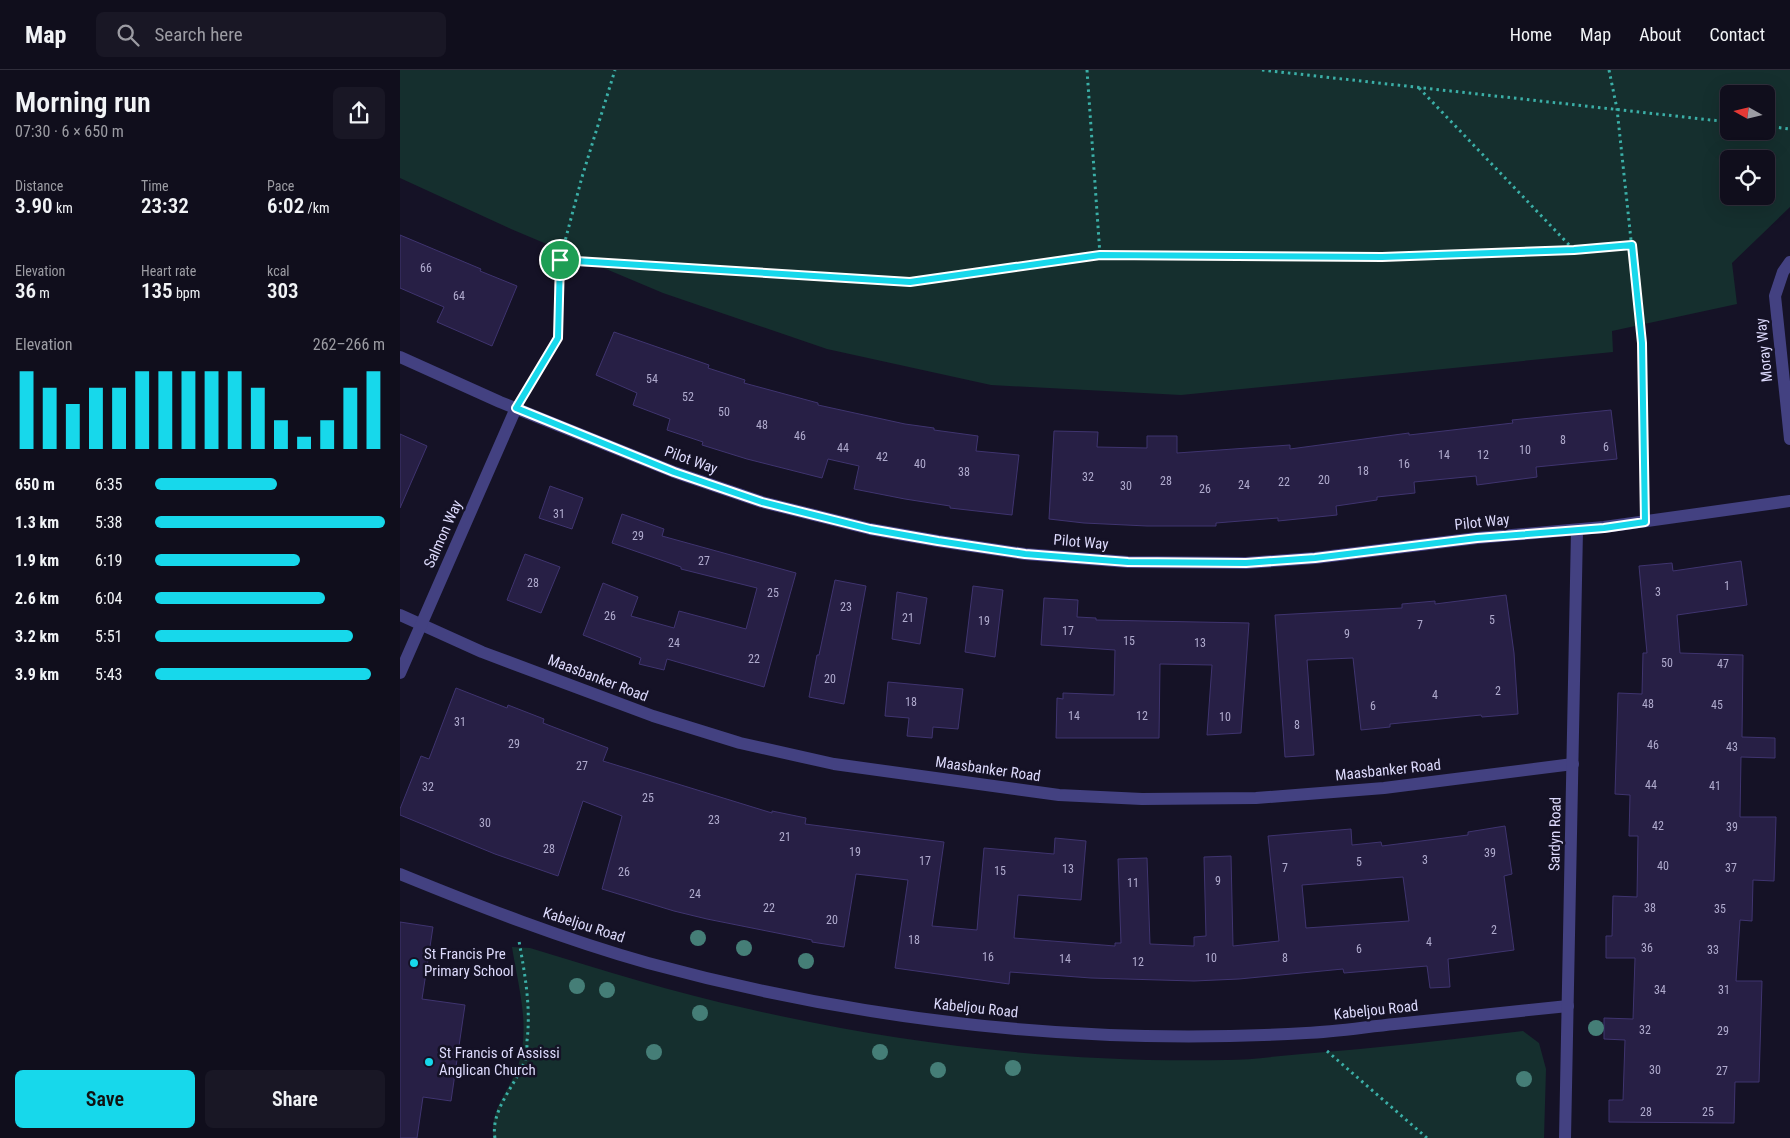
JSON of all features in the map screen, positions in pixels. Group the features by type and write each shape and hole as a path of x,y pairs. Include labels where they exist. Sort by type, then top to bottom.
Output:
{"street":[{"name":"Moray Way","path":"1790,262 1783,272 1775,296 1790,438"},
{"name":"Pilot Way","path":"400,357 516,408 674,472 762,502 870,529 1025,554 1128,562 1246,563 1315,558 1477,538 1577,530 1790,502"},
{"name":"Salmon Way","path":"400,673 516,408"},
{"name":"Sardyn Road","path":"1565,1138 1577,530"},
{"path":"400,615 421,625"},
{"name":"Maasbanker Road","path":"421,625 482,652 653,716 740,743 834,764 1059,795 1142,799 1256,798 1384,788 1573,764"},
{"name":"Kabeljou Road","path":"400,874 518,920 646,962 768,993 906,1017 1046,1032 1195,1036 1306,1033 1568,1006"}],"path":[{"path":"516,408 558,338 560,260 582,176 615,70"},
{"path":"1087,70 1100,255"},
{"path":"1262,70 1720,121"},
{"path":"1610,70 1617,109 1642,343 1645,522"},
{"path":"1419,88 1574,250"},
{"path":"1775,127 1790,129"},
{"path":"560,260 910,282 1100,255 1382,257 1574,250 1632,245"},
{"path":"495,1138 493,1130 501,1104 526,1059 529,1022 528,1000 518,920"},
{"path":"1306,1033 1427,1138"}],"green space":[{"path":"400,70 1790,70 1790,207 1732,263 1737,304 1612,331 1613,352 1181,395 991,385 827,349 663,293 511,229 400,178"},
{"path":"512,947 530,948 694,996 808,1022 926,1042 1046,1055 1166,1060 1235,1060 1523,1031 1539,1043 1546,1069 1544,1138 493,1138 493,1127 498,1108 518,1066 522,1051 522,1006"}],"building":[{"path":"400,235 517,286 492,346 437,322 444,307 400,288"},
{"path":"614,332 709,365 708,368 745,380 744,383 818,403 818,405 905,424 934,428 934,430 978,436 976,451 1019,455 1012,515 950,508 950,506 854,489 859,466 828,459 822,478 747,459 702,445 703,442 667,430 670,419 633,405 637,393 596,375"},
{"path":"1611,410 1617,459 1536,467 1537,477 1477,485 1476,476 1414,482 1415,493 1377,497 1377,500 1336,506 1337,515 1278,521 1278,518 1216,523 1216,526 1147,526 1049,519 1054,431 1098,432 1097,447 1147,448 1147,436 1177,436 1177,453 1290,445 1290,449 1409,433 1409,435 1513,423 1512,420"},
{"path":"400,434 427,446 400,508"},
{"path":"550,486 583,498 572,529 539,518"},
{"path":"622,514 664,529 662,536 796,573 764,687 667,659 664,670 639,664 641,658 583,635 603,583 638,597 631,616 674,628 679,611 746,629 757,588 681,569 681,567 612,543"},
{"path":"525,554 560,567 541,613 507,600"},
{"path":"1741,561 1747,605 1677,615 1680,653 1743,655 1742,737 1775,738 1775,758 1741,757 1740,817 1776,817 1774,881 1753,880 1752,921 1740,920 1736,981 1762,981 1759,1082 1735,1082 1734,1123 1609,1122 1609,1100 1623,1100 1625,1040 1604,1039 1604,1018 1633,1019 1635,958 1606,958 1606,936 1612,936 1613,896 1637,897 1638,836 1629,836 1630,795 1615,794 1618,693 1642,694 1643,653 1647,653 1639,566 1672,563 1673,571"},
{"path":"835,580 866,586 844,704 809,697"},
{"path":"973,586 1003,590 995,657 965,652"},
{"path":"897,592 927,598 920,644 892,639"},
{"path":"1506,595 1514,653 1518,714 1482,717 1481,715 1390,724 1390,727 1361,730 1353,658 1307,660 1314,755 1285,757 1275,615 1402,608 1402,604 1435,601 1435,604"},
{"path":"1044,598 1078,600 1077,617 1096,618 1096,620 1249,623 1241,733 1207,735 1212,665 1160,664 1159,738 1056,738 1057,698 1063,699 1063,693 1114,695 1115,650 1041,645"},
{"path":"888,682 963,689 958,729 933,727 932,738 907,736 909,718 885,716"},
{"path":"456,688 507,708 508,705 544,719 543,723 608,748 603,761 772,813 772,811 806,818 805,824 944,842 932,926 977,930 984,848 1054,854 1055,838 1086,841 1081,900 1018,895 1014,938 1115,946 1115,943 1121,943 1118,859 1147,858 1150,944 1194,946 1194,937 1206,936 1204,857 1231,856 1233,946 1279,941 1268,836 1351,829 1352,845 1381,842 1382,846 1468,835 1468,832 1505,826 1512,874 1504,876 1514,950 1448,959 1450,987 1430,988 1427,966 1344,973 1343,969 1239,979 1194,981 1091,978 1010,972 1009,984 895,968 908,880 856,874 844,947 812,942 812,940 674,911 602,889 622,816 583,801 558,876 495,854 400,815 400,809 421,756 429,759","holes":["1403,877 1409,921 1306,928 1302,885"]},
{"path":"400,922 433,927 422,999 465,1005 451,1101 423,1097 417,1138 400,1138"}],"place":[{"name":"St Francis Pre Primary School","path":"414,963"},
{"name":"St Francis of Assissi Anglican Church","path":"429,1062"}],"route":[{"path":"1632,245 1642,343 1645,522 1604,528 1477,538 1315,558 1246,563 1128,562 1025,554 870,529 762,502 674,472 516,408 558,338 560,260 910,282 1100,255 1382,257 1574,250 1632,245"}]}
